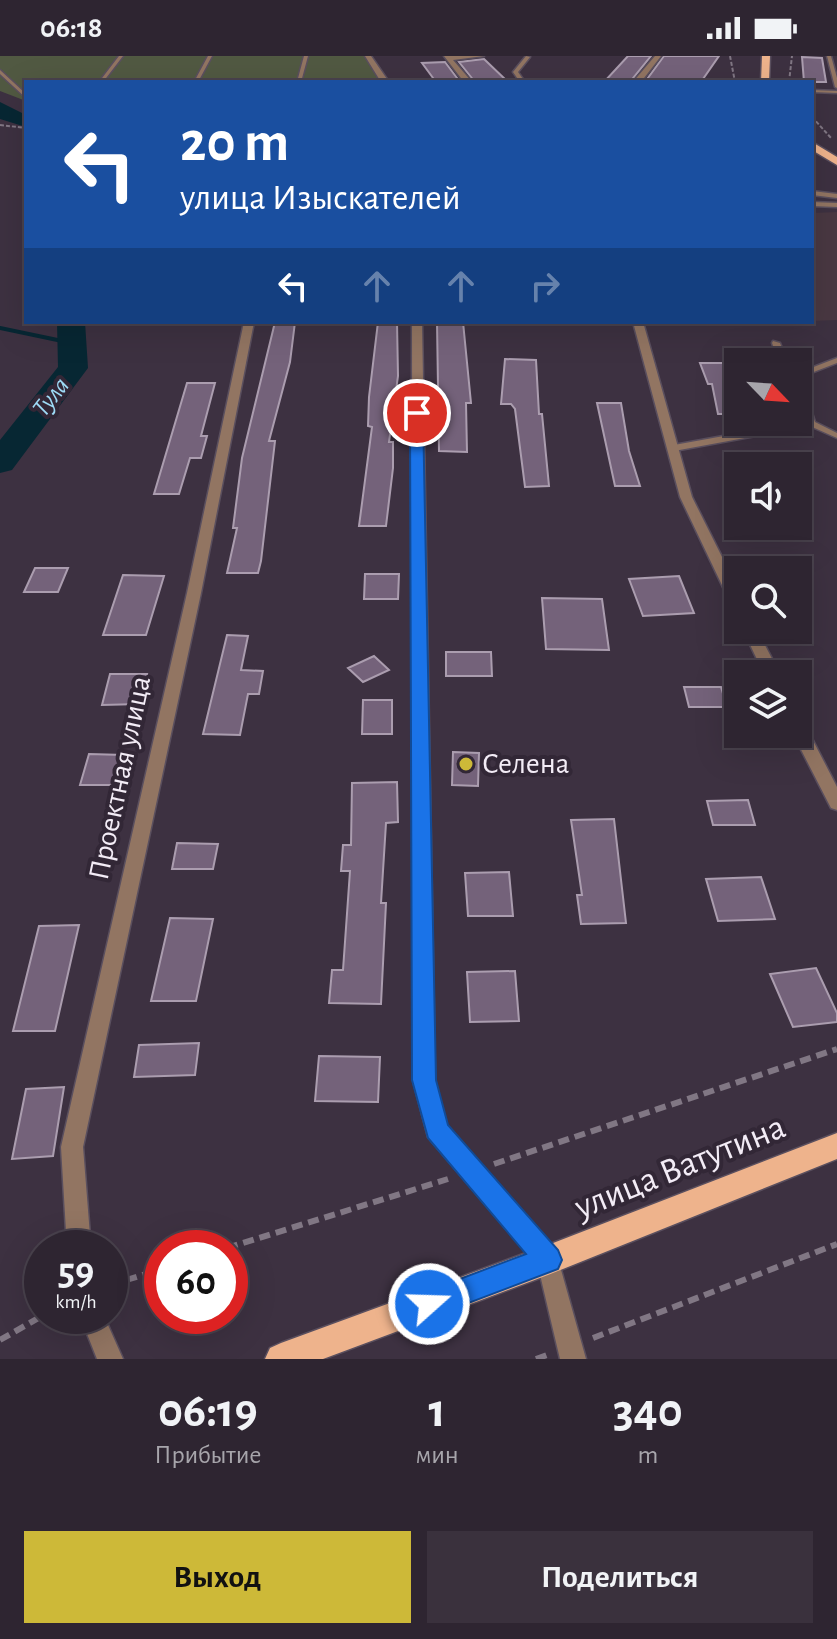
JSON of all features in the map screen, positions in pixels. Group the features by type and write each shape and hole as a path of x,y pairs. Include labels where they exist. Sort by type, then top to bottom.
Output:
{"main road":[{"path":"765,80 766,56"},
{"path":"814,146 837,162"},
{"name":"улица Ватутина","path":"281,1359 548,1260 837,1146"}],"street":[{"path":"368,56 384,80"},
{"path":"447,57 481,56"},
{"path":"513,56 529,57"},
{"path":"639,80 658,56"},
{"path":"447,57 466,80"},
{"name":"Проектная улица","path":"78,1230 72,1147 194,593 249,324"},
{"path":"417,324 424,1080 436,1130 474,1170 548,1260 571,1353"},
{"path":"639,324 686,497 724,575"},
{"path":"809,748 837,804"},
{"path":"100,1334 110,1359"}],"lane":[{"path":"103,80 121,56"},
{"path":"197,80 210,56"},
{"path":"300,80 306,56"},
{"path":"814,91 837,90 829,56"},
{"path":"521,80 515,72 529,57"},
{"path":"0,71 24,95"},
{"path":"814,193 837,196"},
{"path":"814,204 837,205"},
{"path":"776,343 778,348"},
{"path":"812,370 837,360"},
{"path":"812,424 837,436"},
{"path":"674,448 740,436"}],"path":[{"path":"730,56 735,80"},
{"path":"789,80 792,56"},
{"path":"814,119 837,143"},
{"path":"0,125 24,128"},
{"path":"248,1241 837,1049"},
{"path":"536,1359 571,1353 837,1244"},
{"path":"0,1340 24,1326"}],"shaded area":[{"path":"837,212 837,320 814,321 814,213"}],"green space":[{"path":"0,56 368,56 380,80 24,80 24,100 0,91"}],"building":[{"path":"628,56 651,56 632,80 606,80"},
{"path":"664,56 719,56 703,79 646,80"},
{"path":"802,57 822,58 826,82 804,80"},
{"path":"484,59 506,80 473,80 459,62"},
{"path":"445,62 458,80 435,80 422,63"},
{"path":"275,324 295,324 290,362 269,441 275,441 258,573 227,573 237,528 233,528 242,458"},
{"path":"378,324 397,324 398,376 389,442 393,442 393,468 386,526 359,526 372,427 368,426"},
{"path":"437,324 463,324 471,403 466,403 467,452 439,451"},
{"path":"505,359 536,360 539,414 542,414 549,486 525,487 515,409 511,404 501,404"},
{"path":"700,363 724,363 724,414 718,414 712,384 708,384"},
{"path":"187,383 215,383 201,436 207,436 201,458 190,458 179,494 154,494"},
{"path":"597,403 621,403 629,451 640,486 615,486"},
{"path":"35,568 68,568 58,592 24,592"},
{"path":"365,574 399,574 398,599 364,599"},
{"path":"123,575 164,576 146,635 103,635"},
{"path":"679,576 694,613 643,616 629,579"},
{"path":"542,598 602,599 609,650 546,649"},
{"path":"227,635 248,636 241,670 263,671 259,694 248,694 240,735 203,734"},
{"path":"446,652 491,652 492,676 446,676"},
{"path":"374,656 389,670 363,682 348,668"},
{"path":"110,674 147,674 140,704 102,705"},
{"path":"684,687 721,687 724,707 689,707"},
{"path":"363,700 392,700 392,734 362,734"},
{"name":"Селена","path":"453,752 479,753 478,786 452,785"},
{"path":"89,754 124,755 115,785 80,785"},
{"path":"397,782 398,822 386,823 381,903 386,903 381,1004 329,1003 332,970 343,970 350,871 341,871 343,845 351,845 352,783"},
{"path":"748,800 755,825 713,825 707,801"},
{"path":"614,819 626,923 581,924 577,895 582,895 571,820"},
{"path":"177,843 218,844 213,869 172,869"},
{"path":"509,872 513,916 468,916 465,873"},
{"path":"761,877 775,919 718,921 706,879"},
{"path":"170,918 213,919 196,1001 151,1001"},
{"path":"79,925 55,1031 13,1031 39,926"},
{"path":"816,968 837,1013 837,1022 793,1027 770,974"},
{"path":"515,971 519,1021 470,1022 467,972"},
{"path":"199,1043 195,1075 134,1077 139,1045"},
{"path":"319,1056 380,1057 378,1102 315,1101"},
{"path":"64,1087 53,1156 12,1159 26,1089"}],"waterway":[{"name":"Тула","path":"0,108 11,118 24,121"},
{"name":"Тула","path":"0,463 73,368 71,324"},
{"path":"0,328 67,342 73,368"}],"place":[{"name":"Селена","path":"466,764"}],"route":[{"path":"417,413 424,1080 436,1130 474,1170 548,1260 429,1304"}]}
